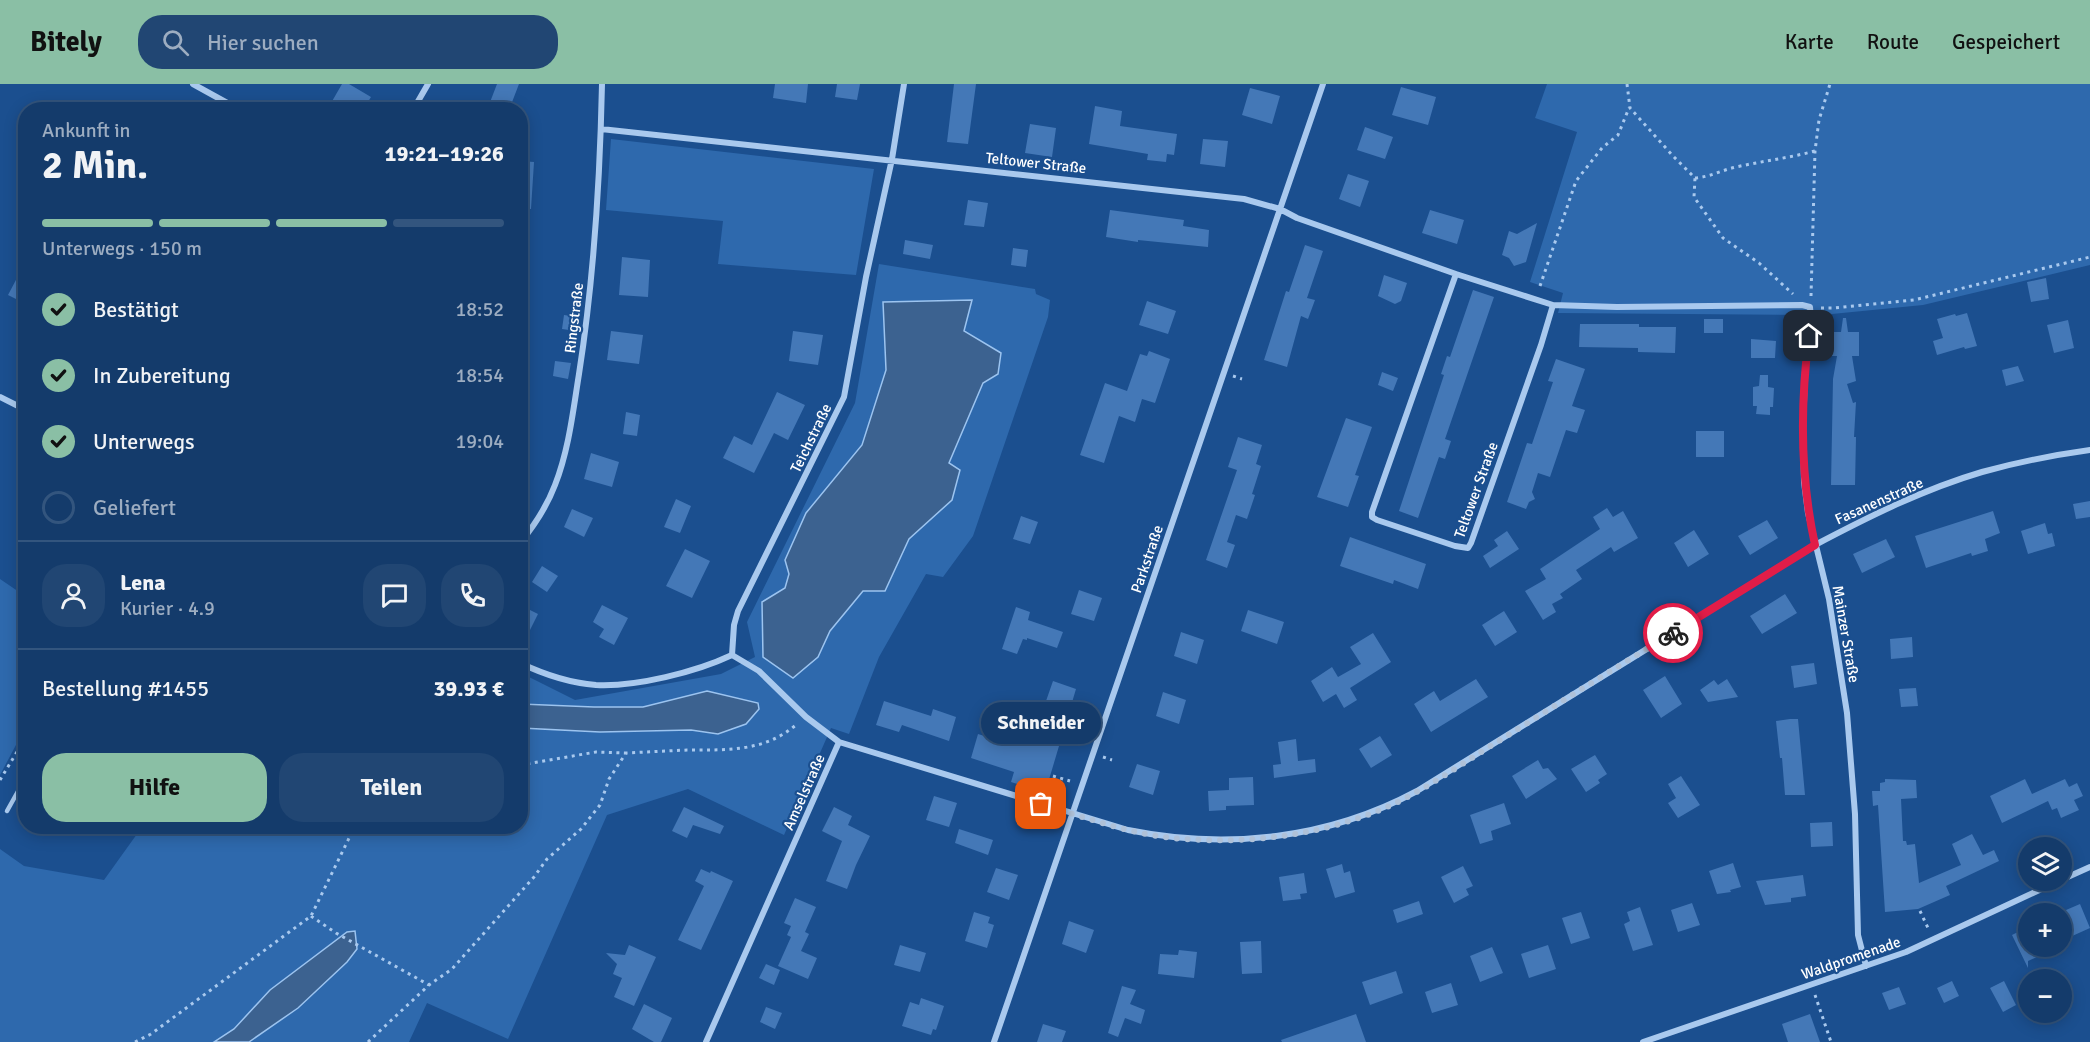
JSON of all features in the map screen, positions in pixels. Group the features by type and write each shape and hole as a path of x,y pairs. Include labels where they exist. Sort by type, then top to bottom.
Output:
{"street":[{"path":"193,84 226,102"},
{"path":"418,102 428,84"},
{"name":"Ringstraße","path":"528,533 555,486 569,440 588,312 602,84"},
{"name":"Teichstraße","path":"732,655 734,626 738,611 844,397 866,277 892,159 904,84"},
{"name":"Parkstraße","path":"994,1042 1323,84"},
{"name":"Teltower Straße","path":"601,129 1244,199 1281,209 1298,218 1456,274 1553,305 1617,307 1802,305 1810,307"},
{"name":"Teltower Straße","path":"1456,274 1372,512 1372,517 1377,520 1446,543 1468,548 1472,543 1553,305"},
{"name":"Mainzer Straße","path":"1810,307 1811,319 1805,370 1804,482 1815,545 1829,599 1847,713 1855,814 1858,935 1866,966"},
{"path":"0,397 18,406"},
{"name":"Fasanenstraße","path":"1072,813 1149,834 1224,841 1293,834 1364,816 1418,791 1815,545 1866,518 1949,483 1982,472 2046,456 2090,450"},
{"path":"528,666 574,682 598,685 649,680 682,673 711,665 732,655 759,671 806,717 839,742"},
{"name":"Amselstraße","path":"706,1042 839,742 1072,813"},
{"name":"Waldpromenade","path":"2072,875 2090,867"},
{"name":"Waldpromenade","path":"1643,1042 1906,952 2037,891"}],"lane":[{"path":"7,811 18,791"}],"path":[{"path":"1540,286 1576,181 1602,148 1618,135 1630,107 1627,84"},
{"path":"1830,84 1819,120 1815,151 1810,307 1833,308 1914,300 2090,257"},
{"path":"1630,107 1695,178 1694,197 1723,238 1759,263 1796,296 1802,305"},
{"path":"1695,178 1815,151"},
{"path":"528,764 596,752 729,750 756,746 772,742 789,732 806,717"},
{"path":"0,780 18,750"},
{"path":"369,1042 429,985 452,969 534,877 547,859 581,829 600,805 609,779 626,753"},
{"path":"1053,776 1070,781"},
{"path":"135,1042 151,1034 311,916 351,834"},
{"path":"1920,911 1933,939"},
{"path":"311,916 336,933 429,985"},
{"path":"1811,985 1831,1042"}],"shaded area":[{"path":"1547,84 2090,84 2090,265 1923,305 1822,315 1558,313 1563,293 1530,282 1577,132 1535,118"},
{"path":"611,139 874,169 856,275 718,264 723,221 606,210"},
{"path":"879,264 1035,289 1036,294 1050,300 1048,317 973,536 943,577 926,574 879,657 849,734 831,728 784,835 688,789 607,815 508,1039 427,1003 409,1042 249,1042 298,1008 355,932 347,932 270,990 234,1029 214,1042 0,1042 0,849 24,866 104,880 137,834 528,834 528,728 600,732 691,730 718,734 758,703 707,691 643,707 528,704 528,676 575,700 721,674 755,657 747,622 855,403","holes":["971,300 964,331 983,383 949,463 952,500 909,539 885,591 863,591 830,631 818,657 762,602 785,588 789,574 786,560 806,513 862,445 886,370 883,302"]},
{"path":"972,300 964,331 1001,353 998,374 983,383 949,463 960,470 952,500 909,539 885,591 863,591 830,631 818,657 793,678 763,657 762,602 785,588 789,574 785,560 806,513 862,445 886,370 883,302"},
{"path":"0,579 18,591 18,741 0,775"},
{"path":"707,691 758,703 759,709 746,724 718,734 691,730 600,732 528,728 528,704 643,707"},
{"path":"355,931 357,949 347,962 298,1008 249,1042 214,1042 234,1029 270,990 347,932"}],"building":[{"path":"342,84 349,84 371,97 368,102 332,102"},
{"path":"497,84 519,84 512,102 490,102"},
{"path":"775,84 808,84 806,103 773,98"},
{"path":"837,84 860,84 857,100 835,97"},
{"path":"954,84 976,84 968,144 947,142"},
{"path":"1401,87 1436,97 1428,125 1392,115"},
{"path":"1250,88 1280,96 1272,124 1242,115"},
{"path":"1095,106 1122,111 1120,126 1177,134 1174,155 1167,154 1166,162 1147,160 1148,154 1089,144"},
{"path":"1030,124 1056,128 1052,157 1025,153"},
{"path":"1365,127 1393,137 1385,159 1357,150"},
{"path":"1203,139 1228,141 1225,167 1200,164"},
{"path":"528,162 534,162 531,209 528,209"},
{"path":"1348,174 1369,181 1360,207 1339,199"},
{"path":"968,200 988,203 984,227 964,225"},
{"path":"1110,210 1184,220 1183,226 1209,230 1208,247 1138,240 1138,242 1106,237"},
{"path":"1430,210 1464,220 1457,244 1422,233"},
{"path":"1537,223 1526,262 1514,266 1509,258 1502,255 1509,231 1517,234"},
{"path":"905,240 933,245 930,259 903,254"},
{"path":"1305,245 1323,251 1307,298 1315,300 1308,319 1301,316 1287,367 1264,360 1286,291 1289,292"},
{"path":"1013,248 1028,250 1026,267 1011,265"},
{"path":"622,257 650,260 648,297 619,295"},
{"path":"1384,275 1407,283 1401,301 1395,304 1378,296"},
{"path":"18,276 18,300 8,295"},
{"path":"2046,278 2049,299 2031,302 2027,282"},
{"path":"1473,290 1494,297 1445,439 1451,441 1445,459 1439,457 1418,518 1399,511 1444,375 1441,374 1447,356 1450,357"},
{"path":"1147,301 1176,311 1168,334 1139,325"},
{"path":"1967,313 1977,346 1965,349 1964,347 1937,355 1933,341 1943,338 1937,319"},
{"path":"564,315 577,317 576,331 562,329"},
{"path":"1843,318 1846,318 1848,332 1859,332 1859,356 1852,356 1856,381 1847,384 1853,403 1856,402 1855,485 1831,485 1833,379 1837,356 1832,356 1833,332 1841,332"},
{"path":"1704,319 1723,319 1723,333 1704,333"},
{"path":"2068,320 2074,348 2054,353 2047,325"},
{"path":"1580,324 1639,324 1639,327 1676,327 1675,353 1638,352 1638,348 1579,347"},
{"path":"611,331 643,335 639,364 607,360"},
{"path":"793,331 823,335 818,365 789,361"},
{"path":"1751,339 1776,341 1775,358 1751,358"},
{"path":"1149,351 1170,359 1155,403 1142,399 1135,422 1119,416 1104,463 1080,455 1105,383 1127,391 1140,354 1147,356"},
{"path":"1556,359 1585,369 1572,406 1585,410 1577,433 1566,430 1550,477 1538,473 1532,492 1535,499 1529,502 1526,509 1507,502 1527,443 1532,444 1553,382 1548,381"},
{"path":"555,361 571,363 568,379 553,376"},
{"path":"2018,366 2024,381 2006,386 2002,370"},
{"path":"1382,372 1398,378 1393,391 1378,385"},
{"path":"1760,375 1768,375 1768,387 1774,388 1770,415 1756,414 1757,406 1753,406 1753,387 1759,386"},
{"path":"777,392 805,405 788,440 774,433 754,473 723,458 734,436 752,445"},
{"path":"626,412 640,415 637,436 623,434"},
{"path":"1346,418 1372,427 1355,475 1359,476 1348,507 1317,497"},
{"path":"1696,431 1724,431 1724,457 1696,457"},
{"path":"1238,437 1262,445 1256,464 1261,466 1247,519 1236,515 1227,542 1235,545 1227,568 1206,560 1237,470 1228,467"},
{"path":"591,453 619,462 612,487 584,479"},
{"path":"676,499 691,506 680,533 664,527"},
{"path":"2090,501 2090,517 2076,519 2073,504"},
{"path":"1607,508 1613,517 1623,511 1638,538 1614,552 1611,547 1576,570 1582,579 1560,594 1563,598 1552,604 1556,612 1543,620 1525,591 1546,579 1540,569 1600,529 1593,517"},
{"path":"572,509 593,518 584,537 564,527"},
{"path":"1993,511 2000,533 1985,539 1988,551 1972,556 1971,553 1926,568 1915,536"},
{"path":"1021,516 1038,522 1030,544 1013,539"},
{"path":"1767,520 1778,538 1750,555 1738,536"},
{"path":"2045,523 2048,534 2052,533 2055,546 2028,554 2021,531"},
{"path":"1694,530 1709,554 1688,567 1674,543"},
{"path":"1507,531 1519,549 1490,568 1483,556 1498,546 1494,540"},
{"path":"1350,537 1426,564 1418,589 1394,580 1393,584 1340,566"},
{"path":"1886,539 1895,557 1862,573 1853,554"},
{"path":"685,549 710,561 692,598 666,586"},
{"path":"542,566 558,576 547,592 532,582"},
{"path":"1079,590 1102,598 1094,621 1071,614"},
{"path":"1785,594 1797,613 1762,634 1750,616"},
{"path":"602,605 628,618 614,645 599,637 604,629 593,622"},
{"path":"1016,607 1030,612 1028,620 1063,632 1057,648 1027,638 1027,640 1023,639 1017,654 1002,649"},
{"path":"528,609 538,614 528,634"},
{"path":"1248,610 1284,622 1277,644 1241,631"},
{"path":"1504,611 1517,632 1495,646 1482,625"},
{"path":"1181,632 1204,640 1197,664 1174,656"},
{"path":"1373,633 1391,662 1350,688 1357,700 1344,708 1336,694 1323,702 1311,681 1332,667 1338,677 1361,664 1350,647"},
{"path":"1912,637 1913,657 1891,659 1890,639"},
{"path":"1814,663 1817,684 1794,688 1791,666"},
{"path":"1665,676 1682,704 1661,718 1643,690"},
{"path":"1476,679 1488,697 1431,732 1414,704 1434,691 1440,701"},
{"path":"1727,679 1738,697 1708,702 1700,690 1714,680 1718,685"},
{"path":"1053,681 1076,689 1045,793 1011,782 1014,772 971,758 978,734 1010,744 1021,715 1039,721"},
{"path":"1916,688 1918,706 1901,707 1899,689"},
{"path":"1163,692 1186,700 1179,724 1156,716"},
{"path":"884,701 931,716 933,709 956,717 949,741 902,725 899,732 876,725"},
{"path":"1798,719 1805,795 1785,795 1776,721"},
{"path":"1380,736 1392,755 1371,768 1359,749"},
{"path":"1296,739 1298,761 1315,759 1316,772 1274,778 1273,765 1281,764 1278,742"},
{"path":"1595,755 1607,774 1598,780 1600,783 1586,792 1571,769"},
{"path":"1538,760 1543,769 1548,768 1557,779 1526,799 1512,776"},
{"path":"1137,764 1160,771 1153,795 1129,787"},
{"path":"1681,776 1700,805 1678,818 1668,803 1676,798 1668,784"},
{"path":"1253,777 1254,805 1226,806 1226,810 1209,811 1208,791 1229,790 1229,778"},
{"path":"1885,779 1916,780 1917,798 1901,799 1903,841 1906,841 1907,845 1915,844 1919,883 1961,865 1952,844 1972,834 1983,855 1994,850 1999,861 1946,886 1950,895 1918,909 1885,912 1878,805 1873,806 1872,791 1880,791 1880,783 1885,782"},
{"path":"2025,779 2032,794 2065,779 2069,787 2077,783 2083,796 2074,800 2079,810 2061,818 2057,808 2052,810 2048,801 2002,823 1990,796"},
{"path":"934,796 957,803 949,827 926,820"},
{"path":"1504,803 1511,824 1491,831 1493,840 1480,844 1470,815"},
{"path":"684,807 724,826 720,834 693,825 687,838 672,831"},
{"path":"834,807 852,816 848,825 870,836 847,889 826,881 842,841 822,831"},
{"path":"1832,822 1833,846 1811,847 1810,823"},
{"path":"959,829 993,840 988,855 955,843"},
{"path":"1733,863 1741,887 1730,890 1731,892 1717,894 1709,871"},
{"path":"1342,864 1344,873 1350,871 1355,892 1335,898 1326,869"},
{"path":"1463,866 1473,886 1466,889 1469,895 1454,903 1441,877"},
{"path":"996,868 1018,875 1009,900 987,892"},
{"path":"701,869 733,881 701,950 678,940 704,886 695,881"},
{"path":"1304,873 1307,893 1300,894 1301,899 1283,901 1279,877"},
{"path":"1803,875 1806,896 1791,898 1791,902 1765,905 1756,881"},
{"path":"795,898 816,907 805,932 809,934 801,951 817,958 808,979 778,966 791,937 787,935 791,926 784,923"},
{"path":"1419,901 1423,914 1397,923 1393,910"},
{"path":"1692,903 1700,925 1678,932 1671,910"},
{"path":"2080,904 2090,928 2072,936 2072,907"},
{"path":"1640,907 1653,945 1633,951 1624,924 1630,921 1627,912"},
{"path":"974,912 990,917 988,923 994,925 987,948 965,941"},
{"path":"1581,912 1590,938 1571,944 1562,918"},
{"path":"1069,921 1094,930 1086,953 1062,944"},
{"path":"2018,932 2018,947 2012,935"},
{"path":"1261,941 1262,973 1242,974 1240,942"},
{"path":"629,945 656,957 634,1006 614,997 622,978 613,974 617,964 606,953 625,955"},
{"path":"900,945 926,953 920,972 894,965"},
{"path":"1548,945 1556,969 1529,978 1521,954"},
{"path":"1492,947 1503,973 1480,982 1470,956"},
{"path":"1179,950 1197,952 1194,978 1158,974 1160,954 1178,955"},
{"path":"2023,957 2037,957 2028,961 2028,968"},
{"path":"766,964 780,970 774,985 759,978"},
{"path":"1396,971 1403,993 1370,1005 1362,982"},
{"path":"1952,981 1959,996 1944,1003 1937,988"},
{"path":"2004,981 2016,1005 2003,1012 1990,988"},
{"path":"1451,983 1458,1005 1432,1013 1425,992"},
{"path":"1122,986 1136,990 1130,1004 1145,1010 1141,1024 1125,1018 1118,1037 1108,1033"},
{"path":"1899,987 1906,1004 1889,1010 1882,993"},
{"path":"921,998 944,1006 936,1030 933,1029 931,1035 902,1026 910,1002 919,1005"},
{"path":"644,1004 672,1018 661,1042 654,1042 632,1029"},
{"path":"766,1007 782,1013 775,1029 760,1022"},
{"path":"1356,1014 1366,1042 1282,1042 1281,1040"},
{"path":"1810,1014 1820,1042 1788,1042 1782,1024"},
{"path":"1043,1024 1066,1031 1062,1042 1037,1042"}],"way so far":[{"path":"1041,804 1128,830 1163,837 1198,840 1252,840 1335,825 1364,816 1418,791 1673,633"}],"place":[{"name":"Schneider","path":"1041,804"}],"route":[{"path":"1673,633 1815,545 1804,482 1805,370 1809,336"}]}
